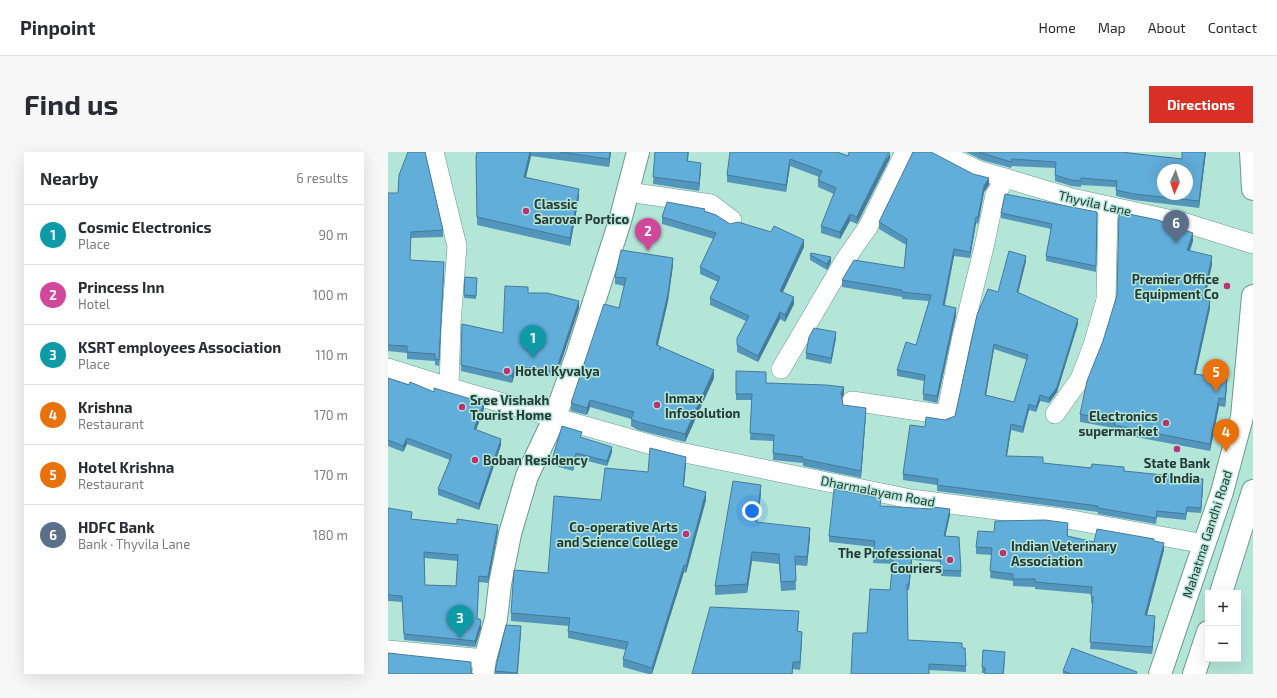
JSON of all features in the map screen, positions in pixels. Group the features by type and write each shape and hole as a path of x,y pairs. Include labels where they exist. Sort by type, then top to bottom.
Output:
{"main road":[{"path":"484,666 496,619 500,584 510,534 527,476 555,417 578,355 628,192 638,152"},
{"path":"1251,152 1253,189"},
{"name":"Mahatma Gandhi Road","path":"1160,674 1222,492 1242,417 1253,296"},
{"path":"1222,590 1253,492"},
{"path":"1194,674 1205,641"}],"street":[{"path":"434,152 458,246 451,324 449,387"},
{"path":"781,369 845,260 868,227 905,152"},
{"name":"Thyvila Lane","path":"940,152 978,170 1072,198 1186,223 1253,244"},
{"path":"852,402 946,416 962,336 995,195 1006,178"},
{"path":"628,192 711,204 732,220"},
{"path":"1055,414 1080,379 1093,345 1106,300 1108,206"},
{"name":"Dharmalayam Road","path":"388,368 449,387 670,450 912,499 1061,518 1205,544"},
{"path":"388,650 484,666"}],"building":[{"path":"408,152 425,152 443,230 411,232 410,260 444,262 439,360 435,359 435,354 407,352 407,346 388,345 388,193 398,193 399,175"},
{"name":"Classic Sarovar Portico","path":"477,152 530,152 524,177 579,189 570,238 477,217"},
{"path":"560,152 610,152 609,159"},
{"path":"655,152 688,152 687,161 701,163 699,183 653,177"},
{"path":"730,152 837,152 848,156 849,152 889,152 857,217 850,214 840,232 821,226 836,188 818,180 822,171 790,159 786,185 727,175"},
{"path":"913,152 931,152 973,174 989,178 984,186 978,217 976,217 970,252 954,249 943,305 956,308 937,396 923,394 925,375 897,370 906,342 916,345 931,295 902,292 902,290 842,280 854,260 904,268 907,239 879,222"},
{"path":"979,152 1121,152 1182,159 1182,152 1205,152 1199,201 1190,200 1193,200 1193,164 1157,164 1157,196 1116,190 1117,181 1081,178 1081,181 1071,180 1055,175 1056,162 1012,159 1011,162"},
{"path":"1005,194 1097,212 1096,266 1046,256 1052,224 1001,213"},
{"path":"667,202 705,209 704,211 716,215 730,224 738,222 771,232 774,226 804,240 780,291 794,297 785,315 780,312 758,356 737,345 737,338 749,316 710,298 720,277 700,267 716,233 662,217"},
{"path":"1119,212 1158,220 1193,233 1187,250 1212,256 1203,299 1210,301 1194,374 1227,378 1225,399 1219,398 1210,444 1114,425 1115,421 1080,414 1087,381 1103,341 1117,295"},
{"path":"621,250 673,258 668,294 656,345 660,346 660,350 661,347 714,370 685,434 638,422 631,419 634,412 590,400 587,408 571,403 604,304 619,308 626,278 615,277"},
{"path":"1009,251 1026,256 1017,292 1078,319 1057,387 1049,398 1040,395 1036,407 1029,404 1023,427 1011,424 1006,456 1043,457 1043,463 1091,468 1092,464 1124,467 1124,471 1203,479 1201,508 1187,507 1186,514 1157,511 1156,518 1098,508 1098,506 937,485 938,479 903,474 910,425 925,427 926,417 945,420 955,416 977,315 988,289 998,292","holes":["994,344 1028,355 1014,402 985,395"]},
{"path":"811,253 831,257 827,264 810,255"},
{"path":"465,277 477,278 476,296 464,295"},
{"path":"505,286 528,287 528,293 547,293 579,301 556,371 515,366 512,376 461,365 462,324 503,333"},
{"path":"814,328 836,332 831,358 806,353 809,337"},
{"path":"736,371 766,372 766,383 844,387 841,393 843,405 866,408 861,471 803,459 803,457 773,453 774,435 750,433 752,394 736,394"},
{"path":"388,378 409,385 410,382 434,392 434,388 484,403 474,429 501,439 479,504 438,489 452,455 407,438 403,446 388,440"},
{"path":"562,426 582,432 580,437 612,447 607,461 576,453 573,466 552,460"},
{"path":"650,448 686,457 683,486 706,492 686,566 684,565 652,668 623,659 628,642 568,631 570,618 511,613 514,570 548,573 554,496 601,500 605,468 648,472"},
{"path":"733,481 761,485 756,522 810,528 807,557 795,556 796,581 781,582 779,554 752,552 747,584 715,586"},
{"path":"834,489 881,498 880,506 932,509 933,507 950,509 944,536 959,537 961,571 941,570 940,556 912,554 909,584 907,584 908,640 962,643 962,648 965,648 966,666 929,664 929,674 851,674 853,633 867,633 870,589 890,590 893,559 873,557 875,541 829,536"},
{"path":"388,508 412,512 411,519 457,524 457,519 498,525 488,577 479,576 477,619 480,619 481,622 475,641 404,634 402,596 388,595","holes":["424,552 458,555 456,586 425,585"]},
{"path":"1045,520 1068,523 1067,536 1094,542 1097,529 1154,539 1154,541 1164,543 1145,615 1155,616 1152,647 1090,642 1093,597 1091,596 1092,587 1035,582 1035,579 1013,579 1013,574 990,571 992,548 976,547 978,531 994,532 995,521"},
{"path":"710,607 799,611 797,631 802,632 800,662 793,662 792,674 692,674"},
{"path":"506,625 521,626 517,673 495,671"},
{"path":"1072,648 1137,672 1136,674 1072,674 1063,671"},
{"path":"983,650 1005,652 1003,674 985,674 985,668 982,667"},
{"path":"388,653 471,662 471,672 473,674 388,674"}],"place":[{"name":"Classic Sarovar Portico","path":"526,211"},
{"name":"HDFC Bank","path":"1176,243"},
{"name":"Princess Inn","path":"648,251"},
{"name":"Premier Office Equipment Co","path":"1227,286"},
{"name":"Cosmic Electronics","path":"533,358"},
{"name":"Hotel Kyvalya","path":"507,371"},
{"name":"Hotel Krishna","path":"1216,392"},
{"name":"Inmax Infosolution","path":"657,405"},
{"name":"Sree Vishakh Tourist Home","path":"462,407"},
{"name":"Electronics supermarket","path":"1166,423"},
{"name":"State Bank of India","path":"1177,449"},
{"name":"Krishna","path":"1226,452"},
{"name":"Boban Residency","path":"475,460"},
{"name":"Co-operative Arts and Science College","path":"686,534"},
{"name":"Indian Veterinary Association","path":"1003,553"},
{"name":"The Professional Couriers","path":"950,560"},
{"name":"KSRT employees Association","path":"460,638"}]}
